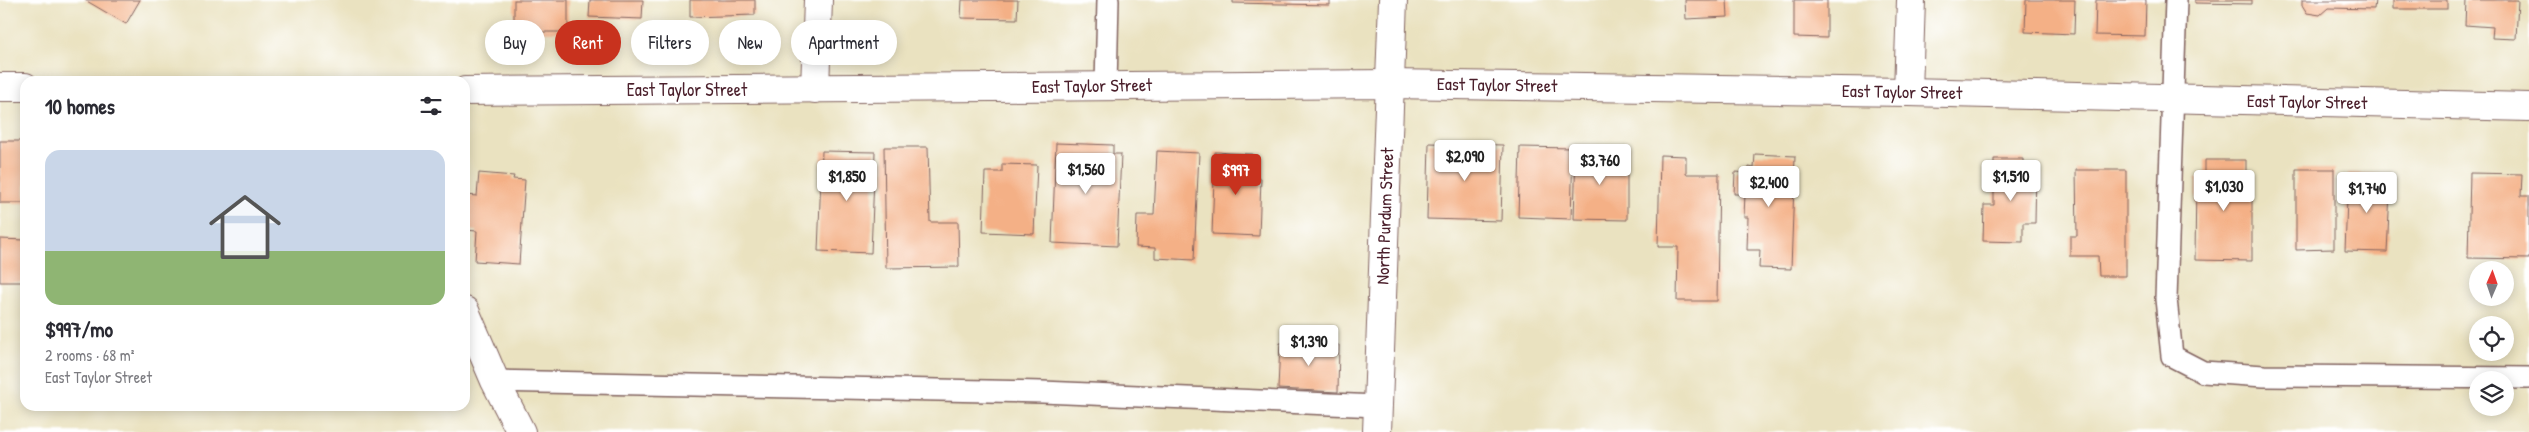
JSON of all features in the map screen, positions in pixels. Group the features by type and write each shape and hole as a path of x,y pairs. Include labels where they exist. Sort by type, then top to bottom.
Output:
{"street":[{"path":"815,89 818,0"},
{"name":"North Purdum Street","path":"1378,419 1392,0"},
{"path":"1908,92 1911,0"},
{"name":"East Taylor Street","path":"470,91 1390,84 1908,92 2529,107"},
{"path":"0,87 20,87"},
{"path":"470,323 495,381 521,432"}],"lane":[{"path":"1106,86 1108,0"},
{"path":"2176,0 2166,298 2172,356 2203,372 2264,376 2529,378"},
{"path":"495,381 1042,392 1378,419"}],"building":[{"path":"85,0 140,0 126,24"},
{"path":"514,0 568,0 568,20 555,20 555,32 545,32 545,20 514,20"},
{"path":"590,0 643,0 642,19 589,17"},
{"path":"690,0 755,0 755,15 690,17"},
{"path":"962,0 1018,0 1017,19 961,18"},
{"path":"1233,0 1330,0 1330,5 1233,3"},
{"path":"1685,0 1727,0 1728,17 1686,19"},
{"path":"1794,0 1827,0 1827,38 1794,37"},
{"path":"2026,0 2075,0 2074,34 2025,32"},
{"path":"2096,0 2146,0 2145,36 2095,35"},
{"path":"2195,0 2252,0 2252,4 2195,3"},
{"path":"2302,0 2375,0 2374,9 2328,8 2320,15 2307,13 2302,5"},
{"path":"2393,0 2447,0 2447,9 2393,9"},
{"path":"2466,0 2518,0 2516,39 2492,38 2493,27 2465,25"},
{"path":"0,141 20,141 20,203 0,203"},
{"path":"1056,143 1113,145 1113,154 1121,154 1117,246 1052,243"},
{"path":"1429,143 1503,145 1501,221 1427,219"},
{"path":"884,147 928,147 930,222 958,222 959,267 886,268"},
{"path":"1520,147 1573,148 1571,219 1518,217"},
{"path":"1576,149 1620,150 1620,173 1627,173 1627,220 1574,219"},
{"path":"822,151 875,152 871,253 818,251"},
{"path":"1157,151 1199,153 1194,260 1155,258 1155,248 1136,247 1137,215 1154,215"},
{"path":"1215,152 1253,154 1252,178 1261,178 1259,236 1212,234"},
{"path":"1755,154 1795,156 1791,269 1759,268 1760,250 1747,250 1748,217 1744,217 1745,194 1734,194 1735,172 1748,173 1749,167 1754,168"},
{"path":"1660,155 1686,156 1686,174 1719,174 1717,301 1677,301 1678,247 1658,247"},
{"path":"1994,159 2023,159 2023,167 2036,168 2035,223 2023,223 2023,242 1983,241 1984,205 1994,205"},
{"path":"2205,160 2246,160 2246,176 2252,177 2252,261 2195,260 2196,178 2205,178"},
{"path":"1002,164 1037,165 1034,234 983,232 985,172 1002,172"},
{"path":"2296,169 2334,169 2334,249 2296,250"},
{"path":"2076,170 2126,170 2126,276 2099,276 2098,256 2070,256 2070,236 2077,236"},
{"path":"479,173 514,176 513,179 525,180 519,264 475,261 477,231 470,230 470,195 477,196"},
{"path":"2348,173 2381,174 2380,191 2390,192 2387,252 2345,251"},
{"path":"2470,173 2522,174 2521,196 2529,196 2529,259 2468,258"},
{"path":"0,239 20,240 20,282 0,282"},
{"path":"1280,343 1339,345 1338,392 1278,389"}]}
